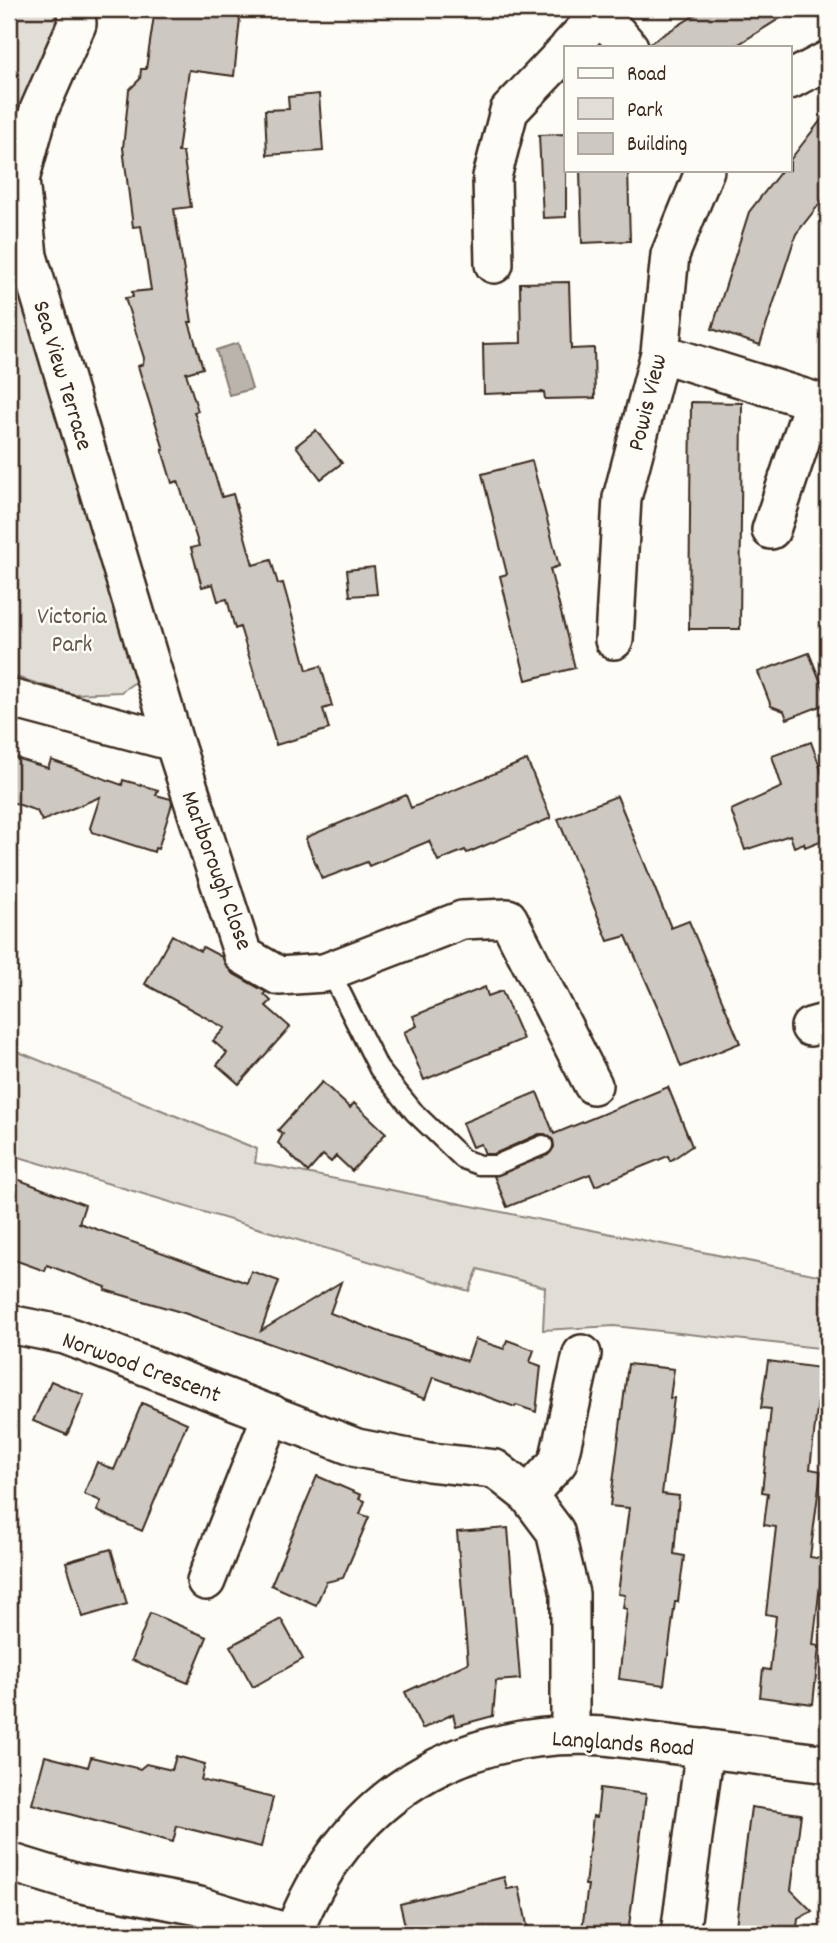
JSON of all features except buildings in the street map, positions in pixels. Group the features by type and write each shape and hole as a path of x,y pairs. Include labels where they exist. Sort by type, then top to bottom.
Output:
{"street":[{"name":"Sea View Terrace","path":"76,9 77,24 39,110 20,180 28,256 174,742"},
{"path":"570,46 605,12 628,46"},
{"path":"494,264 492,177 509,111 564,52"},
{"path":"792,79 828,60"},
{"name":"Powis View","path":"614,640 622,498 660,353 670,255 704,172"},
{"path":"660,353 814,401 771,530"},
{"path":"9,698 174,742"},
{"name":"Marlborough Close","path":"174,742 243,955 279,976 330,971 462,920 508,918 593,1085"},
{"name":"Norwood Crescent","path":"9,1324 65,1335 357,1448 429,1462 495,1469 528,1495 555,1531 570,1594 570,1734"},
{"path":"528,1495 558,1462 582,1353"},
{"path":"206,1581 272,1414"},
{"name":"Langlands Road","path":"293,1934 305,1903 339,1848 360,1823 424,1773 462,1756 515,1741 570,1734 828,1764"},
{"path":"680,1934 705,1748"},
{"path":"9,1862 77,1883 199,1906 293,1934"}],"lane":[{"path":"330,971 379,1069 415,1113 463,1159 478,1165 496,1164 543,1145"}],"green space":[{"path":"9,9 55,9 56,21 9,173"},
{"name":"Victoria Park","path":"9,173 142,677 121,692 73,694 9,675"},
{"path":"9,1048 257,1149 255,1163 828,1277 828,1349 614,1326 543,1330 545,1287 478,1269 469,1291 9,1154"}],"shaded area":[{"path":"238,343 252,389 229,395 216,350"}]}
